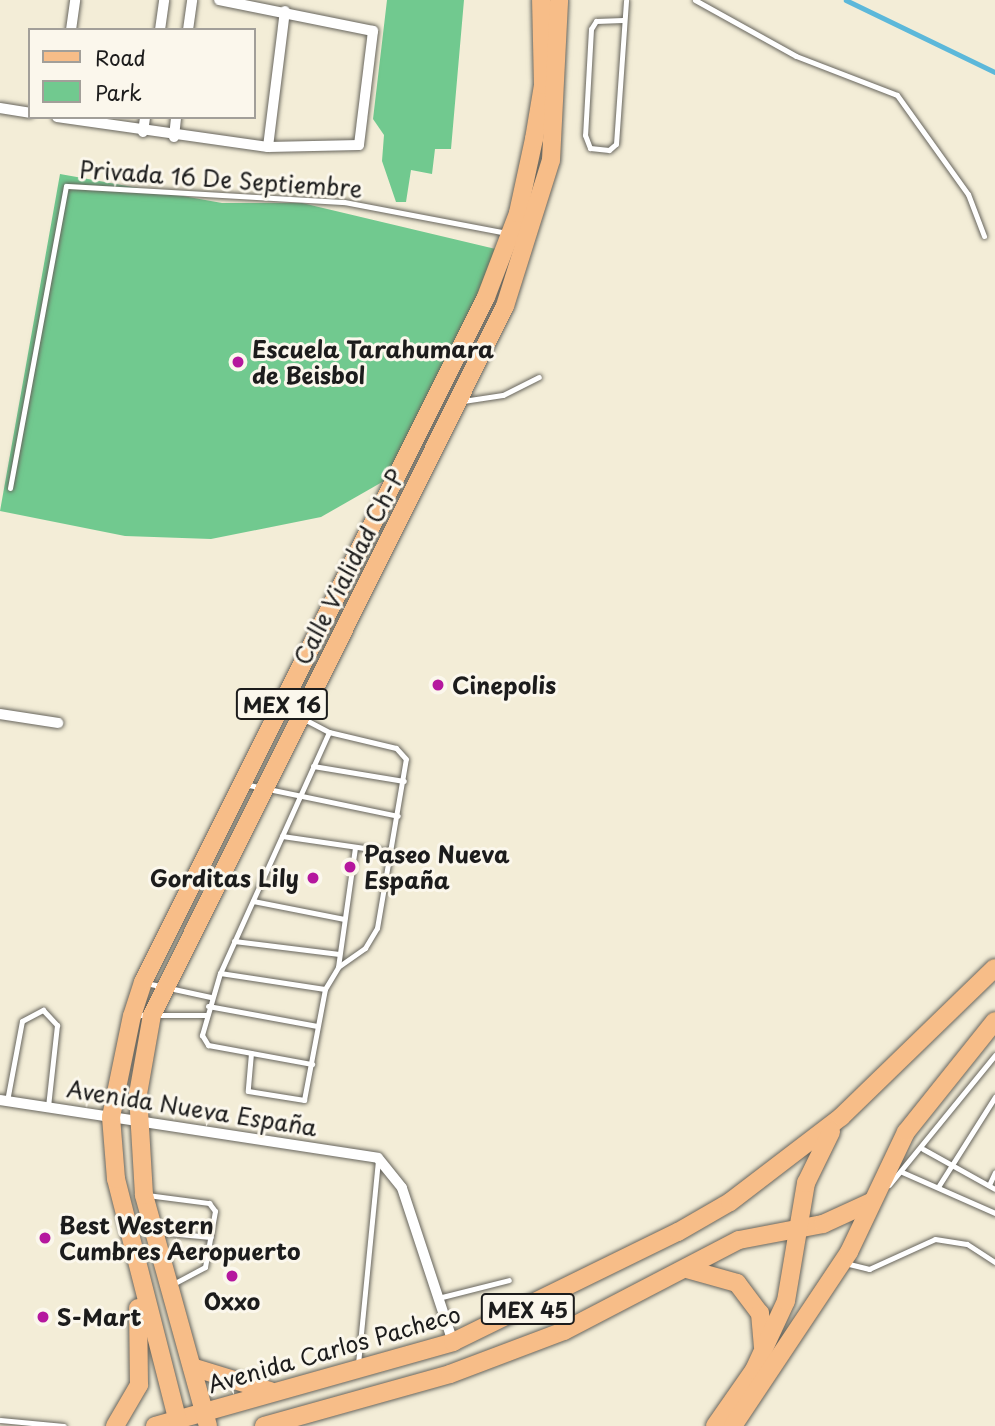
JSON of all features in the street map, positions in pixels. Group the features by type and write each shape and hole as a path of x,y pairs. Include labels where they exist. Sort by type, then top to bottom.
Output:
{"main road":[{"name":"Calle Vialidad Ch-P","path":"178,1423 133,1259 111,1117 132,1016 143,982 437,394 511,234 542,85 541,0"},
{"name":"Calle Vialidad Ch-P","path":"206,1420 151,1231 144,1195 137,1121 152,1015 163,986 458,402 529,240 558,111 559,0"},
{"name":"Avenida Carlos Pacheco","path":"155,1426 206,1420 274,1391 453,1342 689,1226 841,1118 995,968"},
{"path":"733,1426 843,1263 906,1132 995,1021"},
{"path":"715,1426 763,1351 786,1301 814,1156 841,1118"},
{"name":"MEX 45","path":"264,1426 450,1374 564,1331 738,1240 802,1227 871,1202"},
{"path":"115,1426 133,1399 142,1365 133,1259"},
{"path":"683,1269 720,1273 744,1290 760,1313 763,1351"},
{"path":"192,1367 274,1391"},
{"path":"298,1426 317,1411"}],"street":[{"path":"71,28 75,0"},
{"path":"160,28 164,0"},
{"path":"188,28 192,0"},
{"path":"70,119 143,132 268,147 355,147 365,131 373,31 285,11 219,0"},
{"path":"268,147 285,11"},
{"path":"0,108 28,113"},
{"path":"143,132 145,119"},
{"path":"174,136 176,119"},
{"path":"0,714 58,723"},
{"name":"Avenida Nueva España","path":"4,1101 378,1158"},
{"path":"378,1158 402,1188 453,1342"}],"lane":[{"path":"623,20 596,21 591,29 585,135 590,148 604,151 616,144 626,0"},
{"path":"695,0 796,56 897,95 968,194 984,236"},
{"name":"Privada 16 De Septiembre","path":"10,488 65,186 344,202 511,234"},
{"path":"511,234 529,240"},
{"path":"437,394 458,402 503,395 539,377"},
{"path":"251,1053 248,1091 298,1102 306,1098 325,989 338,967 365,948 377,928 406,759 396,748 328,732 281,707"},
{"path":"312,1064 204,1042 205,1014 220,973 328,732"},
{"path":"313,766 404,781"},
{"path":"243,784 261,791 299,799 398,816"},
{"path":"282,836 391,852"},
{"path":"338,967 355,847"},
{"path":"253,901 344,919"},
{"path":"234,942 339,954"},
{"path":"220,973 325,989"},
{"path":"143,982 210,996"},
{"path":"208,1006 317,1026"},
{"path":"4,1101 22,1021 43,1010 57,1026 48,1108"},
{"path":"132,1016 205,1014"},
{"path":"871,1202 923,1149 995,1055"},
{"path":"938,1187 995,1097"},
{"path":"923,1149 992,1187 995,1172"},
{"path":"357,1368 378,1158"},
{"path":"902,1172 995,1212"},
{"path":"144,1195 209,1203 215,1211 201,1272 167,1287"},
{"path":"151,1231 211,1237"},
{"path":"843,1263 869,1269 935,1239 967,1244 995,1262"},
{"path":"438,1298 509,1280"},
{"path":"0,1420 64,1426"}],"green space":[{"path":"387,0 464,0 451,149 435,149 432,174 411,170 406,202 396,202 382,161 384,135 373,119"},
{"name":"Escuela Tarahumara de Beisbol","path":"60,174 222,203 302,203 504,251 398,473 321,517 211,539 125,536 0,511"}],"waterway":[{"path":"846,0 995,72"}],"place":[{"name":"Escuela Tarahumara de Beisbol","path":"238,362"},
{"name":"Cinepolis","path":"438,685"},
{"name":"Paseo Nueva España","path":"350,867"},
{"name":"Gorditas Lily","path":"313,878"},
{"name":"Best Western Cumbres Aeropuerto","path":"45,1238"},
{"name":"Oxxo","path":"232,1276"},
{"name":"S-Mart","path":"43,1317"}]}
